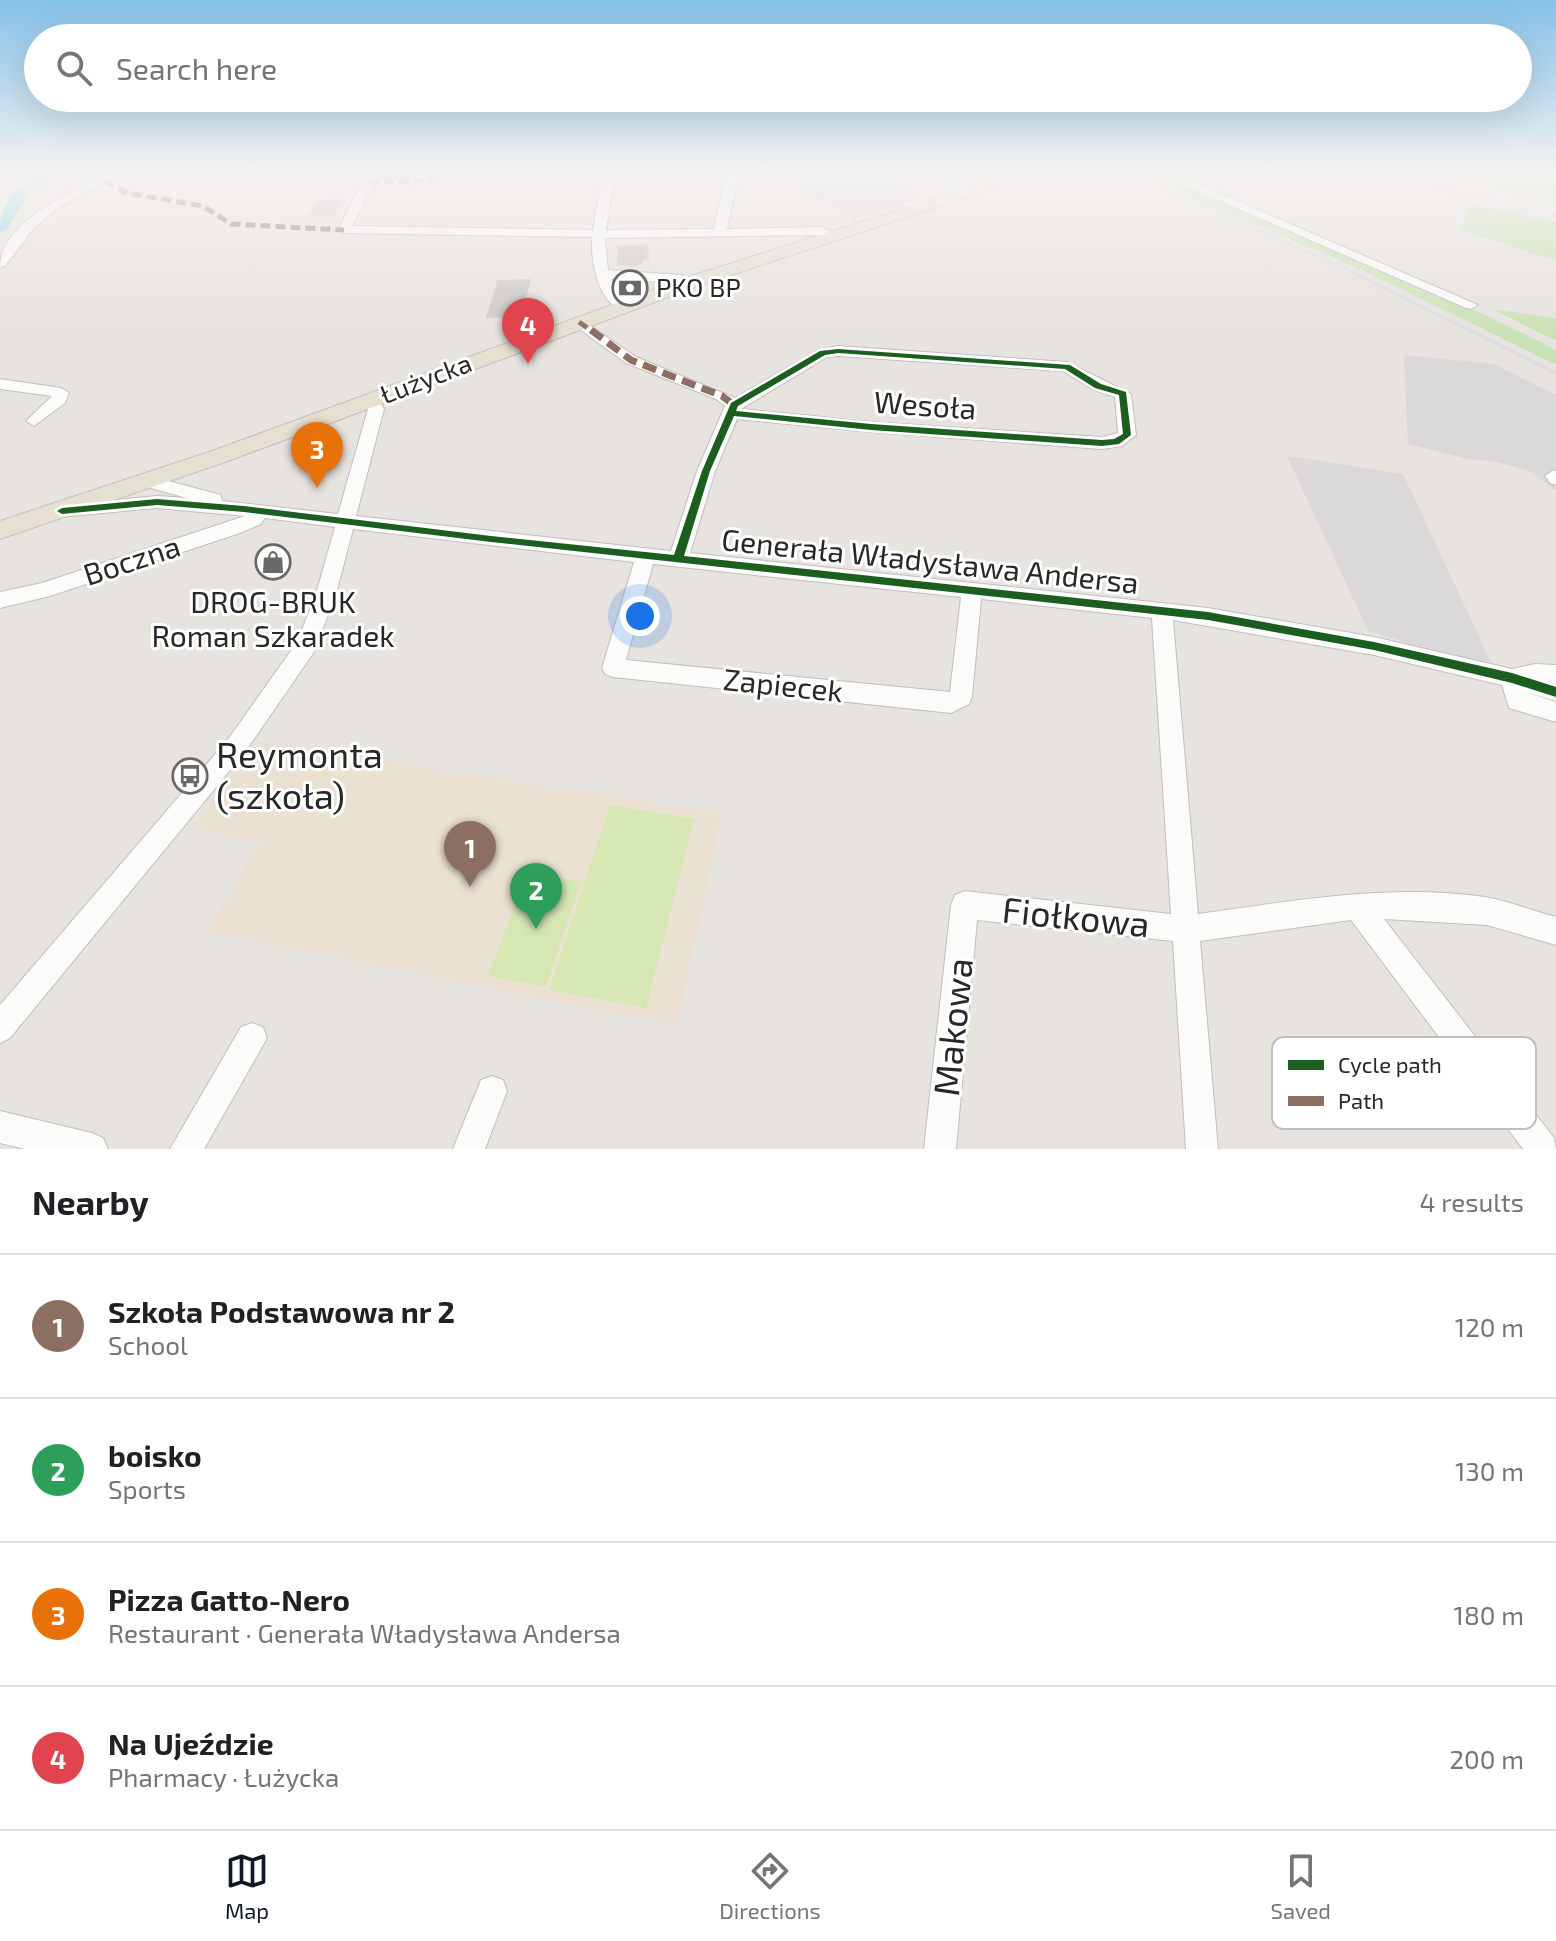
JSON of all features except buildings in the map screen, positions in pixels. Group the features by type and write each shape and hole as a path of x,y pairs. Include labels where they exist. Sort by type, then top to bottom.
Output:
{"main road":[{"name":"Łużycka","path":"0,530 213,457 687,283 862,226"}],"street":[{"path":"0,263 29,226"},
{"path":"346,226 344,230 598,233 821,231 831,235"},
{"path":"599,226 601,274 608,291 623,307"},
{"path":"720,231 721,226"},
{"path":"1291,226 1471,305"},
{"path":"601,274 681,279 687,283"},
{"path":"579,322 631,360 722,396 733,409 706,471 678,559"},
{"name":"Wesoła","path":"823,353 881,354 1067,367 1098,386 1123,394 1127,435 1116,442 871,427 733,409 823,353"},
{"path":"0,384 61,393 59,400 34,421"},
{"path":"0,1028 237,745 285,678 314,628 376,409 371,400"},
{"path":"196,492 202,471 213,457"},
{"path":"146,481 163,503"},
{"name":"Generała Władysława Andersa","path":"146,481 196,492 252,511"},
{"name":"Generała Władysława Andersa","path":"62,511 119,503 163,503 252,511 1208,616 1374,646 1512,678 1556,692"},
{"name":"Boczna","path":"0,600 43,591 233,528 250,521 252,511"},
{"name":"Zapiecek","path":"646,555 613,668 951,703 961,697 972,589"},
{"path":"1162,611 1202,1149"},
{"path":"1556,674 1535,673 1512,678 1517,701 1556,712"},
{"name":"Fiołkowa","path":"965,905 1186,929 1357,906 1409,905 1487,911 1556,931"},
{"name":"Makowa","path":"940,1149 965,905"},
{"path":"1357,906 1457,1037"},
{"path":"186,1149 252,1038"},
{"path":"469,1149 492,1091"},
{"path":"0,1127 92,1149"},
{"path":"1528,1129 1543,1149"}],"shaded area":[{"path":"1404,355 1494,364 1556,395 1556,491 1532,472 1408,444"},
{"path":"1287,456 1403,474 1491,662 1442,653 1368,631"},
{"path":"260,742 722,814 677,1025 206,931 260,843 193,827"}],"green space":[{"path":"1259,226 1279,226 1451,299 1556,350 1556,365 1364,271"},
{"path":"1461,226 1556,226 1556,261 1459,229"},
{"path":"1492,309 1556,318 1556,341"},
{"path":"610,805 694,819 646,1008 549,990"},
{"path":"527,873 581,882 546,987 488,976"}],"railway":[{"path":"1246,226 1326,260 1473,332"},
{"path":"1469,330 1556,373"}],"marked path":[{"path":"262,226 344,230"},
{"path":"579,322 631,360 722,396 734,405"}],"cycle path":[{"path":"678,559 706,471 734,405 823,353 838,351 1067,367 1098,386 1123,394 1127,435 1116,442 1102,443 871,427 732,413"},
{"path":"62,511 157,502 244,509 491,539 1208,616 1374,646 1512,678 1556,692"}],"place":[{"name":"PKO BP","path":"630,288"},
{"name":"Na Ujeździe","path":"528,364"},
{"name":"Pizza Gatto-Nero","path":"317,488"},
{"name":"DROG-BRUK Roman Szkaradek","path":"273,562"},
{"name":"Reymonta (szkoła)","path":"190,776"},
{"name":"Szkoła Podstawowa nr 2","path":"470,887"},
{"name":"boisko","path":"536,929"}]}
